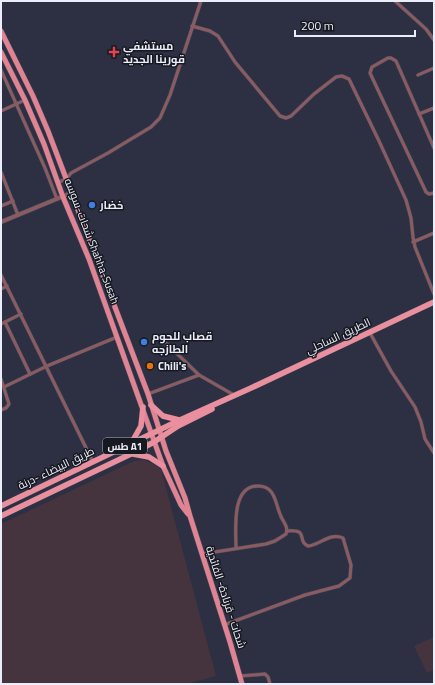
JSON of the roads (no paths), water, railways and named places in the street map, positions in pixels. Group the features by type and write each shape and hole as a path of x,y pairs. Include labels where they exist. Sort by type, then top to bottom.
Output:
{"highway":[{"name":"الطريق الساحلي","path":"251,388 434,302"},
{"name":"طريق البيضاء -درنة","path":"1,506 151,433 251,388"},
{"name":"طريق البيضاء -درنة","path":"1,516 133,454 178,426 251,388"},
{"path":"151,405 163,416 180,420"},
{"path":"132,442 141,426 142,407"},
{"path":"133,454 149,457 163,466"}],"main road":[{"name":"شحات-سوسه Shahha-Susah","path":"1,31 42,115 148,394 162,437"},
{"name":"شحات-سوسه Shahha-Susah","path":"1,52 25,100 59,182 63,197 89,259 163,466 181,505 190,516"},
{"name":"شحات - قرنادة- الفائدية","path":"162,437 185,498 242,684"}],"street":[{"path":"59,182 66,179 71,172 151,127 160,118 170,95 201,1"},
{"path":"395,1 426,29 434,40"},
{"path":"192,26 213,32 220,38 235,62 282,117 286,118 291,116 314,94 336,77 342,76 349,79 374,129 406,200 411,218 414,242 434,294"},
{"path":"434,148 395,60 388,58 372,67 370,73 426,192 429,194 434,193"},
{"path":"418,75 434,68"},
{"path":"1,70 17,103 57,199"},
{"path":"1,111 25,100"},
{"path":"419,114 434,108"},
{"path":"1,172 18,215"},
{"path":"1,222 72,193"},
{"path":"1,206 13,201"},
{"path":"414,242 434,233"},
{"path":"1,275 94,462"},
{"path":"1,289 7,286"},
{"path":"1,324 21,314"},
{"path":"5,322 30,374"},
{"path":"370,333 391,371 415,407 421,422 425,439 434,453"},
{"path":"4,387 47,366 117,337"},
{"path":"161,338 199,375 234,395"},
{"path":"148,394 199,375"},
{"path":"1,379 9,404 6,408 1,410"},
{"path":"202,554 236,548 275,541 283,537 287,531 287,528 280,516 275,498 264,486 251,486 243,491 239,498 236,516 236,548"},
{"path":"224,625 306,595 339,586 350,578 351,565 343,538 336,536 308,546 304,542 300,532 297,530 287,531"},
{"path":"240,676 265,674 268,677 270,684"}],"place":[{"name":"مستشفي قورينا الجديد","path":"114,52"},
{"name":"خضار","path":"92,205"},
{"name":"قصاب للحوم الطازجه","path":"144,342"},
{"name":"Chili's","path":"150,366"}]}
